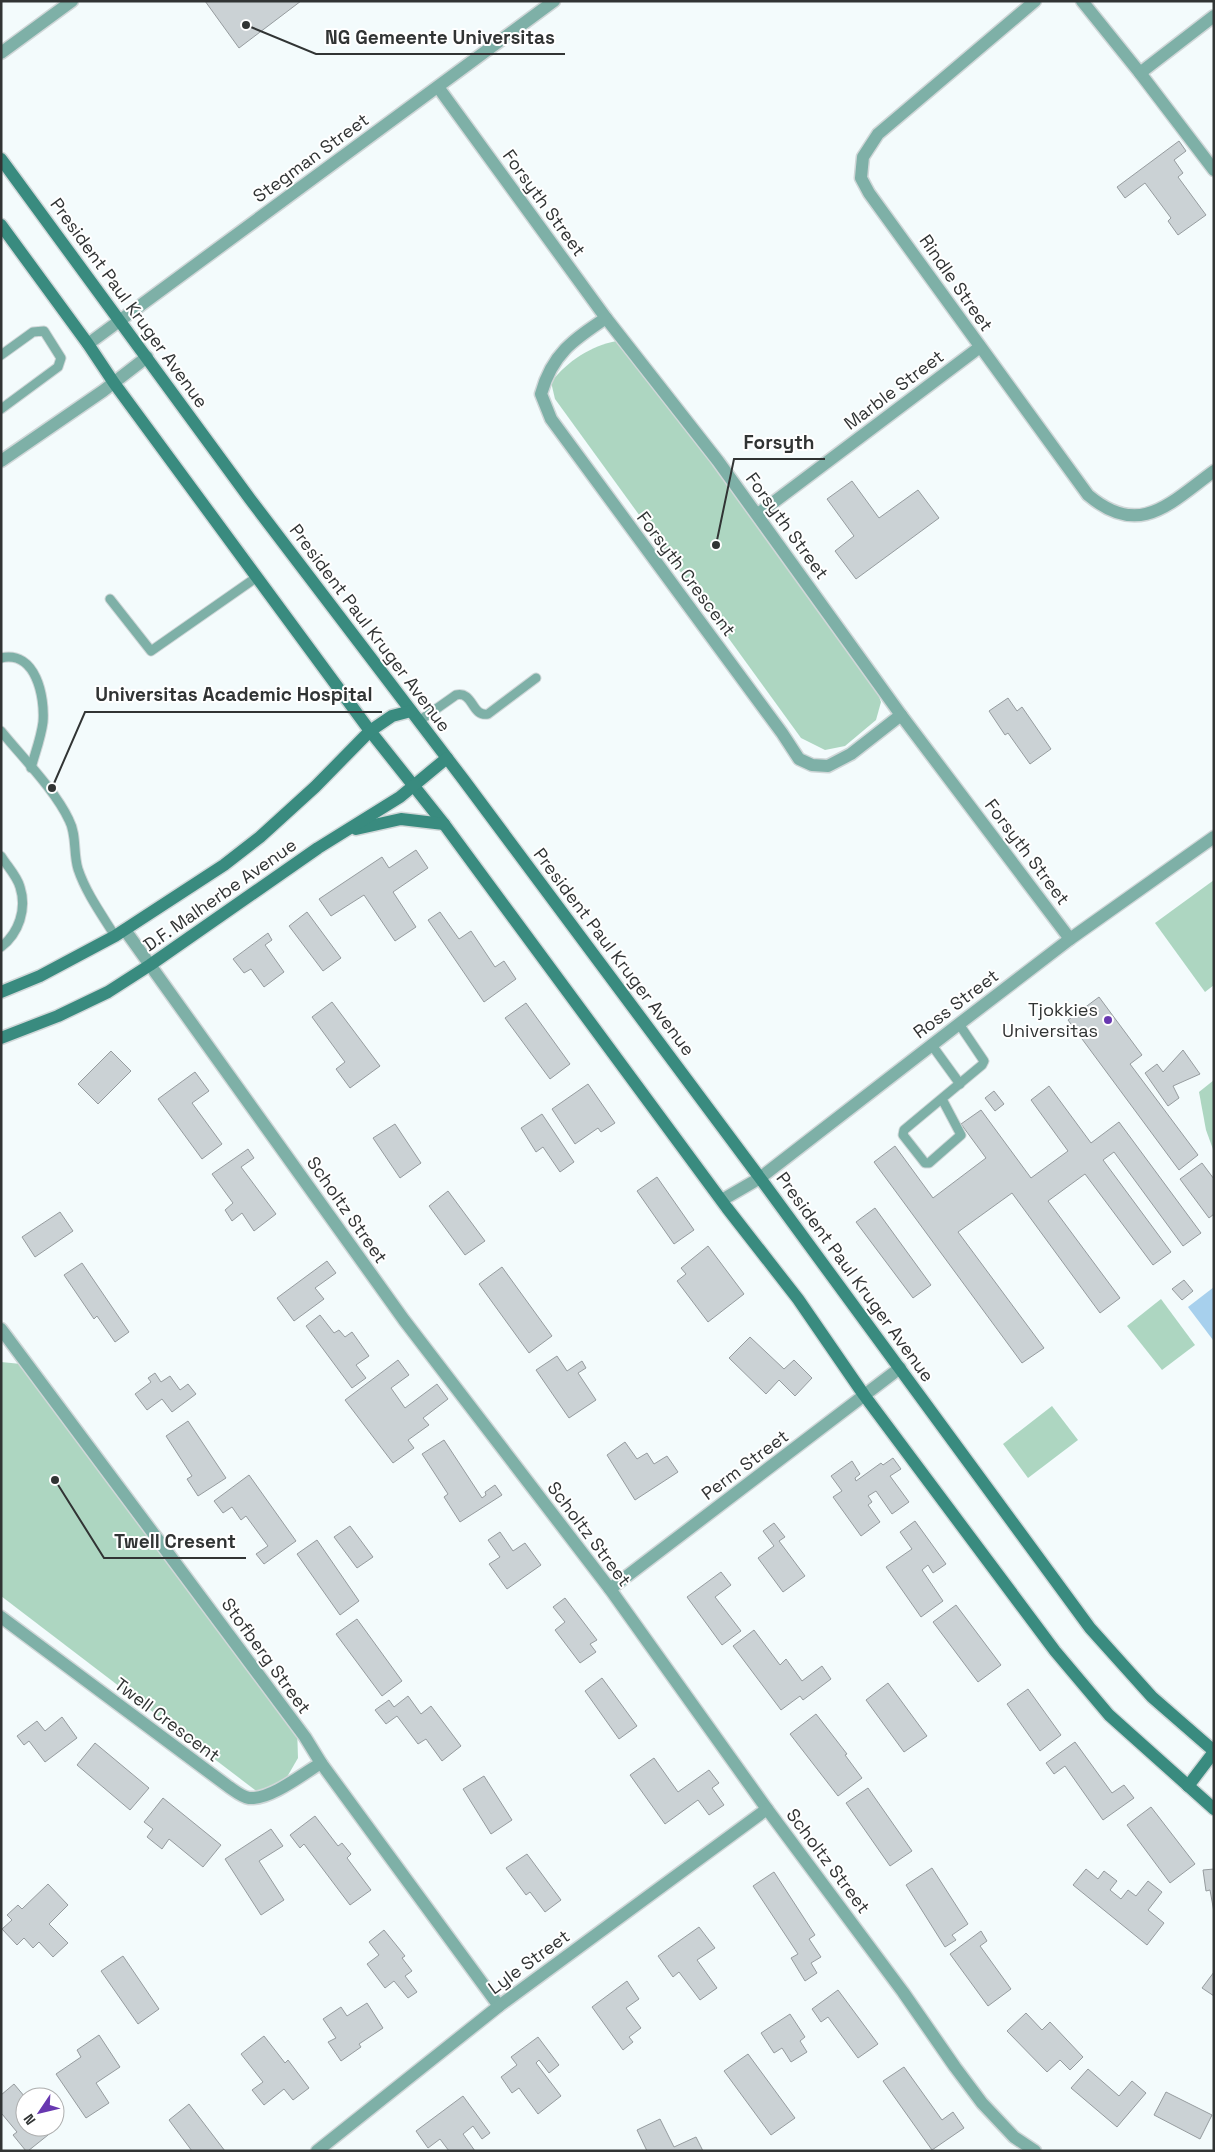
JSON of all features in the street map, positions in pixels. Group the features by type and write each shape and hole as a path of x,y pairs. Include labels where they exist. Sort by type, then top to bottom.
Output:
{"street":[{"path":"1,53 72,1"},
{"name":"Stegman Street","path":"88,344 554,1"},
{"name":"Rindle Street","path":"1035,1 878,134 863,157 861,178 869,193 980,348 1088,495 1102,507 1135,517 1151,514 1166,507 1214,471"},
{"path":"1082,1 1214,170"},
{"path":"1140,73 1214,16"},
{"name":"Forsyth Street","path":"438,87 606,318 758,514 901,715 1070,940"},
{"name":"President Paul Kruger Avenue","path":"1,159 250,499 447,758 760,1178 1090,1628 1152,1697 1214,1752"},
{"path":"1,225 88,344 114,383 370,731 444,824 722,1200 798,1299 864,1395 1055,1651 1109,1715 1214,1809"},
{"name":"Forsyth Crescent","path":"606,318 570,344 560,353 551,367 541,394 550,419 776,725 799,759 812,765 828,766 851,754 901,715"},
{"name":"Marble Street","path":"758,514 980,348"},
{"path":"1,461 147,358"},
{"name":"D.F. Malherbe Avenue","path":"1,992 40,976 120,933 224,865 260,837 315,787 370,731 392,716 415,716"},
{"name":"D.F. Malherbe Avenue","path":"1,1038 58,1016 108,992 318,848 414,786 447,758"},
{"path":"344,832 401,819 444,824"},
{"name":"Ross Street","path":"722,1200 760,1178 931,1044 1214,836"},
{"name":"Scholtz Street","path":"120,933 150,965 404,1320 610,1589 767,1809 903,1992 982,2103 1014,2137 1035,2151"},
{"name":"Stofberg Street","path":"3,1336 260,1676 499,2006"},
{"name":"Perm Street","path":"610,1589 900,1368"},
{"name":"Twell Crescent","path":"1,1616 229,1787 247,1798 259,1798 268,1794 322,1763"},
{"path":"1188,1786 1214,1752"},
{"name":"Lyle Street","path":"317,2151 499,2006 767,1809"}],"lane":[{"path":"1,355 33,332 44,331 61,358 58,367 1,409"},
{"path":"110,599 151,651 257,577"},
{"path":"1,658 10,656 26,664 36,673 41,694 43,722 31,768"},
{"path":"415,716 456,695 462,694 467,696 478,713 482,715 488,714 536,678"},
{"path":"1,731 49,789 70,820 75,840 77,867 87,891 120,933"},
{"path":"1,856 20,886 23,908 16,932 1,947"},
{"path":"942,1099 961,1135 929,1163 925,1163 903,1132 982,1065 984,1061 958,1024"},
{"path":"931,1044 960,1084"}],"green space":[{"path":"617,341 636,358 877,691 881,702 876,720 845,746 825,750 801,738 555,399 551,382 565,367 589,351"},
{"path":"1214,880 1214,985 1205,992 1155,923"},
{"path":"1214,1080 1214,1152 1206,1130 1199,1092"},
{"path":"1161,1299 1195,1345 1162,1370 1127,1326"},
{"path":"1,1362 21,1364 297,1727 298,1758 287,1777 267,1790 255,1790 1,1596"},
{"path":"1052,1406 1078,1440 1028,1478 1003,1444"}],"water":[{"path":"1214,1287 1214,1339 1213,1340 1188,1307"}],"building":[{"path":"205,1 301,1 239,48"},
{"path":"1179,141 1186,151 1174,160 1183,173 1178,177 1206,215 1178,235 1168,221 1171,218 1145,183 1125,198 1117,187"},
{"path":"852,481 879,518 918,490 939,518 856,579 835,551 854,536 827,499"},
{"path":"1008,698 1017,711 1022,707 1051,749 1030,764 1008,733 1005,735 989,711"},
{"path":"416,850 428,868 393,892 416,927 395,941 364,895 331,916 319,899 382,857 389,868"},
{"path":"307,912 341,958 323,971 289,926"},
{"path":"440,912 459,939 471,931 495,967 504,961 516,979 484,1002 428,920"},
{"path":"268,933 272,940 265,945 284,972 264,987 251,969 244,973 233,959"},
{"path":"1099,997 1142,1055 1130,1064 1198,1155 1179,1170 1068,1020"},
{"path":"332,1002 380,1066 350,1088 336,1069 345,1062 312,1017"},
{"path":"526,1003 570,1064 550,1079 505,1018"},
{"path":"1183,1050 1200,1074 1173,1086 1179,1098 1168,1106 1145,1073 1157,1064 1163,1072"},
{"path":"111,1051 131,1071 98,1104 78,1084"},
{"path":"195,1072 209,1091 192,1103 222,1144 202,1159 158,1099"},
{"path":"588,1084 615,1123 601,1132 598,1128 575,1144 552,1109"},
{"path":"1049,1086 1091,1143 1119,1122 1201,1233 1183,1246 1114,1152 1103,1160 1171,1252 1153,1265 1085,1174 1048,1201 1120,1298 1100,1313 1012,1193 958,1232 1044,1348 1022,1363 874,1162 895,1146 933,1198 986,1158 961,1124 981,1110 1031,1178 1068,1151 1031,1100"},
{"path":"994,1091 1004,1104 995,1111 985,1098"},
{"path":"542,1114 574,1162 560,1172 543,1147 536,1152 521,1128"},
{"path":"395,1124 421,1163 400,1178 373,1138"},
{"path":"248,1149 254,1158 241,1167 276,1214 254,1231 242,1213 232,1221 225,1210 233,1203 212,1174"},
{"path":"1202,1163 1214,1179 1214,1214 1209,1218 1180,1179"},
{"path":"657,1177 694,1230 674,1244 637,1191"},
{"path":"448,1191 485,1241 465,1255 429,1206"},
{"path":"875,1208 931,1285 913,1298 856,1222"},
{"path":"60,1212 73,1231 35,1257 22,1237"},
{"path":"708,1246 744,1294 708,1322 677,1281 686,1274 681,1268"},
{"path":"327,1261 336,1273 315,1288 324,1299 294,1321 277,1298"},
{"path":"82,1263 129,1332 115,1342 97,1316 94,1319 64,1275"},
{"path":"502,1267 552,1336 529,1353 479,1284"},
{"path":"1184,1280 1193,1291 1182,1300 1172,1289"},
{"path":"320,1315 334,1333 339,1330 345,1337 352,1332 369,1356 356,1365 366,1378 352,1388 306,1326"},
{"path":"750,1337 784,1369 794,1360 812,1378 795,1396 779,1380 766,1394 729,1358"},
{"path":"557,1356 567,1371 582,1361 586,1368 578,1373 596,1400 569,1418 536,1370"},
{"path":"398,1360 409,1375 391,1388 405,1408 437,1384 448,1399 423,1418 429,1425 408,1440 414,1448 393,1463 345,1400"},
{"path":"155,1373 161,1382 170,1376 180,1390 188,1384 196,1394 172,1412 162,1399 147,1410 135,1394 151,1382 148,1378"},
{"path":"188,1421 226,1478 198,1496 187,1479 192,1476 166,1436"},
{"path":"444,1440 482,1498 486,1495 485,1492 495,1485 502,1495 460,1522 444,1497 448,1494 422,1454"},
{"path":"625,1442 637,1459 647,1453 654,1464 667,1456 678,1472 635,1500 607,1455"},
{"path":"893,1458 901,1469 890,1476 909,1502 892,1514 876,1491 868,1496 872,1502 868,1505 880,1522 861,1536 833,1497 842,1491 831,1476 852,1461 860,1474 855,1478 856,1481 881,1463 883,1465"},
{"path":"249,1475 296,1541 264,1564 256,1554 268,1546 246,1516 241,1520 232,1507 223,1513 214,1501"},
{"path":"915,1521 946,1564 933,1573 928,1565 922,1570 943,1601 921,1617 886,1567 912,1549 900,1532"},
{"path":"774,1523 785,1537 779,1541 805,1576 783,1592 758,1558 774,1546 763,1531"},
{"path":"350,1526 373,1557 357,1568 334,1537"},
{"path":"500,1532 513,1551 525,1543 541,1565 507,1589 489,1564 500,1557 488,1540"},
{"path":"317,1540 359,1601 340,1615 297,1554"},
{"path":"721,1572 731,1585 715,1597 741,1631 722,1645 687,1597"},
{"path":"565,1598 597,1640 590,1644 596,1652 580,1663 555,1630 565,1622 553,1607"},
{"path":"956,1605 1001,1665 978,1682 933,1622"},
{"path":"357,1619 402,1681 382,1696 336,1634"},
{"path":"754,1630 780,1665 786,1659 802,1681 822,1666 831,1679 803,1700 800,1696 781,1710 733,1646"},
{"path":"602,1678 637,1726 619,1739 585,1691"},
{"path":"888,1683 927,1736 904,1752 866,1700"},
{"path":"1028,1689 1061,1735 1040,1751 1007,1704"},
{"path":"408,1696 421,1714 431,1706 461,1746 442,1761 426,1739 418,1744 397,1716 386,1724 375,1710 389,1700 394,1707"},
{"path":"816,1714 847,1754 845,1755 862,1778 838,1796 790,1734"},
{"path":"62,1717 77,1738 45,1762 29,1741 24,1745 17,1736 37,1721 45,1731"},
{"path":"1075,1742 1112,1793 1124,1785 1134,1798 1103,1820 1065,1766 1054,1774 1046,1763"},
{"path":"95,1743 149,1788 130,1810 77,1765"},
{"path":"654,1758 678,1792 709,1770 719,1783 712,1788 724,1805 709,1815 698,1800 665,1824 630,1775"},
{"path":"484,1776 512,1820 491,1834 463,1789"},
{"path":"868,1788 912,1851 890,1866 846,1803"},
{"path":"163,1798 221,1845 203,1867 169,1839 162,1849 147,1837 153,1829 144,1822"},
{"path":"1151,1807 1195,1864 1170,1883 1127,1825"},
{"path":"315,1816 338,1846 342,1843 351,1854 347,1858 371,1890 350,1905 304,1844 300,1848 290,1835"},
{"path":"271,1829 283,1846 259,1861 284,1900 261,1915 225,1859"},
{"path":"527,1854 561,1900 545,1912 530,1892 526,1895 506,1868"},
{"path":"932,1868 968,1924 952,1935 956,1940 945,1947 906,1885"},
{"path":"1086,1869 1098,1879 1104,1871 1117,1881 1110,1890 1121,1899 1128,1890 1136,1896 1148,1881 1162,1892 1148,1910 1164,1923 1147,1945 1073,1885"},
{"path":"1214,1869 1214,1912 1210,1890 1206,1891 1203,1870"},
{"path":"774,1872 815,1935 809,1939 821,1957 811,1963 817,1973 805,1981 791,1958 798,1954 753,1886"},
{"path":"48,1884 68,1905 49,1924 68,1943 53,1957 39,1942 33,1948 24,1938 17,1945 2,1929 12,1920 7,1915 18,1905 22,1909"},
{"path":"699,1927 715,1948 697,1960 717,1988 700,2000 679,1972 673,1977 658,1956"},
{"path":"384,1930 405,1956 402,1958 412,1971 405,1976 417,1992 408,1998 394,1981 385,1988 367,1964 379,1955 369,1942"},
{"path":"981,1931 987,1941 980,1946 1011,1989 988,2006 950,1954"},
{"path":"123,1956 159,2009 138,2024 101,1971"},
{"path":"1214,1972 1214,1996 1202,1988"},
{"path":"627,1981 639,1999 626,2008 641,2028 629,2037 633,2042 623,2050 592,2007"},
{"path":"838,1990 878,2044 858,2058 828,2017 821,2022 812,2009"},
{"path":"367,2003 383,2028 359,2044 361,2047 341,2061 328,2042 336,2038 323,2019 341,2007 347,2016"},
{"path":"1026,2013 1042,2030 1050,2022 1083,2057 1070,2070 1060,2060 1047,2072 1007,2031"},
{"path":"790,2014 805,2037 800,2041 807,2052 791,2062 782,2048 774,2053 761,2033"},
{"path":"99,2035 120,2067 96,2083 109,2103 86,2118 56,2074 81,2057 77,2050"},
{"path":"264,2036 285,2063 288,2060 309,2088 293,2100 284,2089 264,2105 252,2090 263,2082 241,2054"},
{"path":"538,2037 559,2065 549,2073 539,2060 536,2063 561,2096 538,2114 519,2088 512,2093 501,2077 517,2065 511,2057"},
{"path":"748,2054 795,2118 771,2135 724,2071"},
{"path":"904,2067 942,2120 953,2112 964,2128 932,2150 883,2081"},
{"path":"1088,2069 1119,2096 1132,2081 1146,2093 1117,2127 1071,2088"},
{"path":"14,2084 17,2087 15,2087 15,2130 1,2115 1,2095"},
{"path":"1166,2092 1212,2115 1200,2139 1154,2115"},
{"path":"463,2096 490,2133 482,2139 473,2126 463,2134 475,2151 449,2151 440,2139 428,2148 416,2131"},
{"path":"189,2104 225,2151 192,2151 169,2120"},
{"path":"660,2119 674,2147 696,2137 703,2151 647,2151 637,2130"},
{"path":"15,2134 15,2137 46,2137 26,2151 13,2135"}],"place":[{"name":"NG Gemeente Universitas","path":"246,25"},
{"name":"Forsyth","path":"716,545"},
{"name":"Universitas Academic Hospital","path":"52,788"},
{"name":"Tjokkies Universitas","path":"1108,1020"},
{"name":"Twell Cresent","path":"55,1480"}]}
